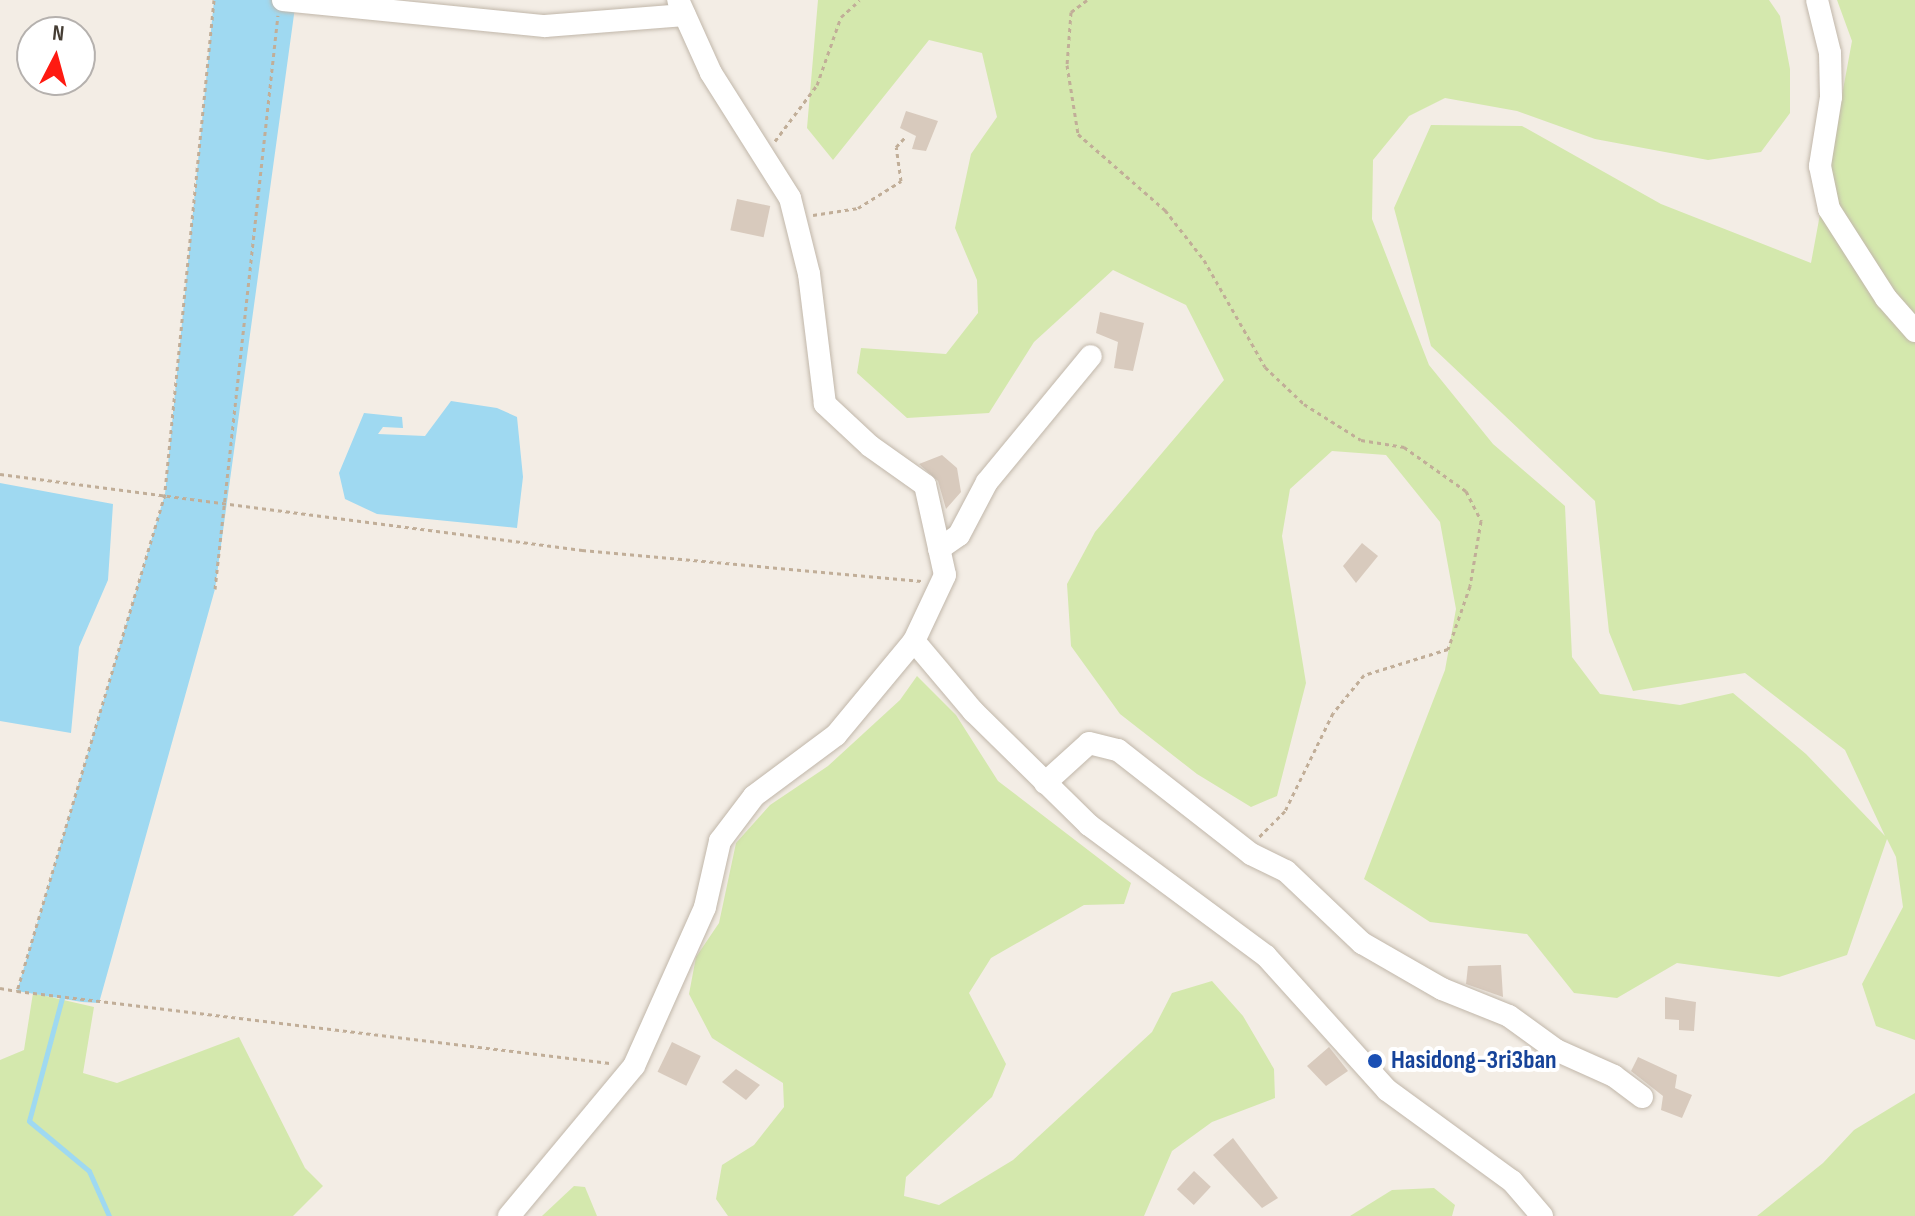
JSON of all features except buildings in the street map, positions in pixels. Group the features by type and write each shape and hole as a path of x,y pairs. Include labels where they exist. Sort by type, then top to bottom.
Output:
{"street":[{"path":"1817,0 1830,53 1831,97 1820,166 1829,209 1886,298 1915,331"},
{"path":"281,6 545,26 682,7 711,73 790,198 809,274 825,404 870,446 925,485 939,549 941,582 914,641 836,735 754,796 720,841 705,907 634,1066 509,1216"},
{"path":"939,549 959,535 987,482 1091,356"},
{"path":"914,641 973,711 1089,825 1266,956 1387,1090 1512,1181 1542,1216"},
{"path":"1045,783 1089,743 1118,750 1242,847 1286,871 1362,943 1442,989 1509,1016 1556,1050 1614,1076 1642,1097"}],"path":[{"path":"17,991 165,494 214,0"},
{"path":"760,155 817,85 841,17 860,0"},
{"path":"1087,0 1071,12 1067,65 1078,134 1165,210 1204,260 1265,367 1304,404 1361,440 1404,447 1466,491 1481,521 1470,586 1448,649 1364,675 1333,713 1285,811 1260,837 1242,847"},
{"path":"215,589 281,6"},
{"path":"795,218 858,208 901,181 896,147 907,135"},
{"path":"0,474 582,550 941,582"},
{"path":"0,988 82,1002 634,1066"}],"green space":[{"path":"818,0 1769,0 1780,16 1790,69 1790,113 1761,152 1708,160 1595,139 1517,111 1445,98 1409,116 1373,160 1372,219 1429,365 1493,444 1565,506 1572,657 1600,694 1680,705 1733,693 1806,754 1885,836 1845,750 1745,673 1633,691 1609,632 1595,501 1431,346 1394,208 1431,125 1522,126 1661,204 1811,263 1852,41 1837,0 1915,0 1915,1040 1876,1026 1862,984 1903,907 1896,857 1887,839 1847,955 1779,977 1677,963 1617,998 1574,993 1527,934 1430,922 1364,879 1445,670 1456,609 1440,522 1386,455 1332,451 1290,489 1282,536 1306,683 1277,796 1251,807 1197,774 1120,714 1071,646 1067,584 1095,532 1224,380 1186,305 1113,270 1034,342 989,413 907,418 857,373 861,348 946,354 978,313 977,280 955,228 971,154 997,117 982,53 929,40 833,160 807,128"},
{"path":"917,676 956,715 998,781 1131,883 1124,904 1084,905 991,958 969,993 1006,1064 992,1097 906,1177 904,1196 939,1205 1013,1160 1152,1032 1172,993 1212,981 1243,1016 1274,1069 1275,1098 1212,1122 1172,1151 1144,1216 728,1216 716,1199 722,1165 754,1145 784,1107 783,1083 712,1038 689,994 696,957 719,923 736,843 770,805 828,766 900,700"},
{"path":"33,993 94,1007 83,1073 117,1083 239,1037 305,1168 323,1186 293,1216 0,1216 0,1060 24,1050"},
{"path":"1915,1093 1915,1216 1757,1216 1823,1163 1854,1130"},
{"path":"574,1186 585,1187 597,1216 542,1216"},
{"path":"1434,1188 1455,1205 1452,1216 1350,1216 1392,1190"}],"water":[{"path":"214,0 296,0 215,589 99,1003 82,1002 17,991 165,494"},
{"path":"451,401 497,408 517,417 523,477 517,528 377,514 345,499 339,473 364,413 402,417 403,428 383,427 378,434 425,436"},
{"path":"0,483 113,504 108,580 79,647 71,733 0,721"}],"waterway":[{"path":"63,994 29,1121 89,1171 109,1216"}],"place":[{"name":"Hasidong-3ri3ban","path":"1375,1061"}]}
